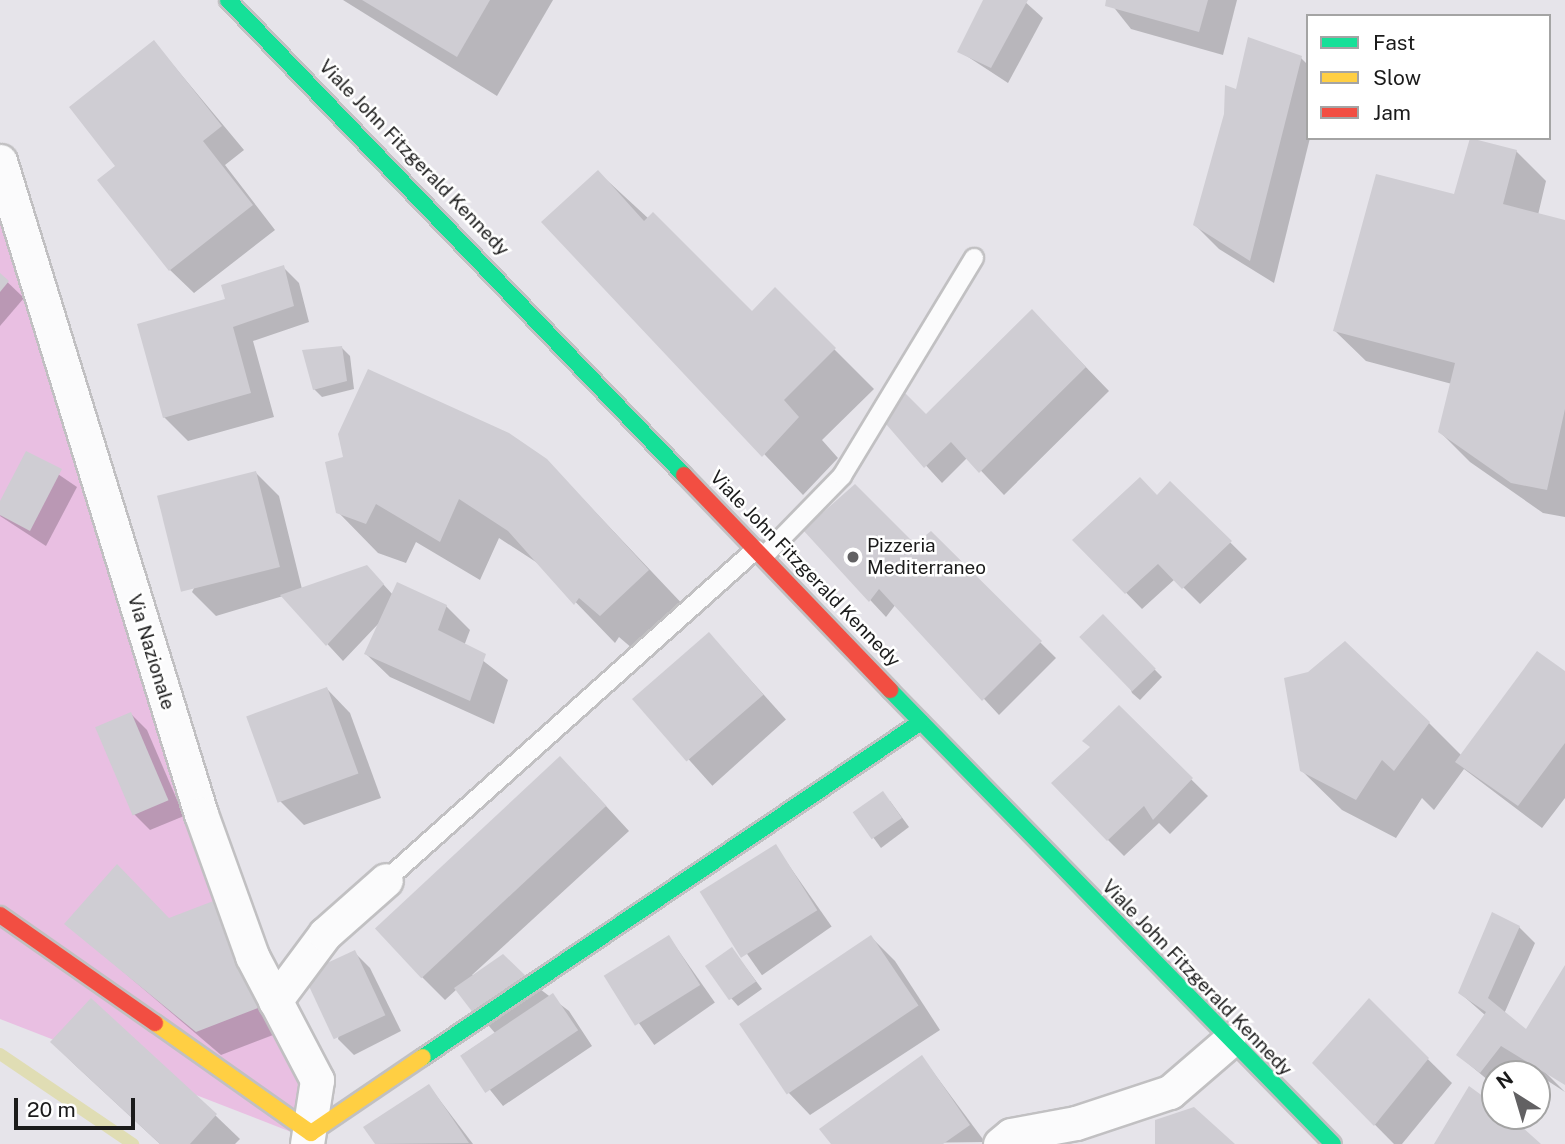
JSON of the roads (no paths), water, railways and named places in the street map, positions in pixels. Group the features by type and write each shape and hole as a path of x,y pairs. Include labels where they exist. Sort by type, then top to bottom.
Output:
{"main road":[{"name":"Viale John Fitzgerald Kennedy","path":"228,0 250,18 1227,1042 1333,1144"},
{"name":"Viale John Fitzgerald Kennedy","path":"239,0 250,18"},
{"path":"0,915 309,1139 921,722"}],"street":[{"name":"Via Nazionale","path":"0,161 201,814 251,956 317,1080 309,1139"},
{"path":"275,1001 325,933 386,880"},
{"path":"1000,1144 1011,1135 1076,1123 1170,1092 1227,1042"}],"lane":[{"path":"386,880 760,552 842,476 974,258"}],"waterway":[{"path":"0,1054 133,1144"}],"place":[{"name":"Pizzeria Mediterraneo","path":"853,557"}]}
